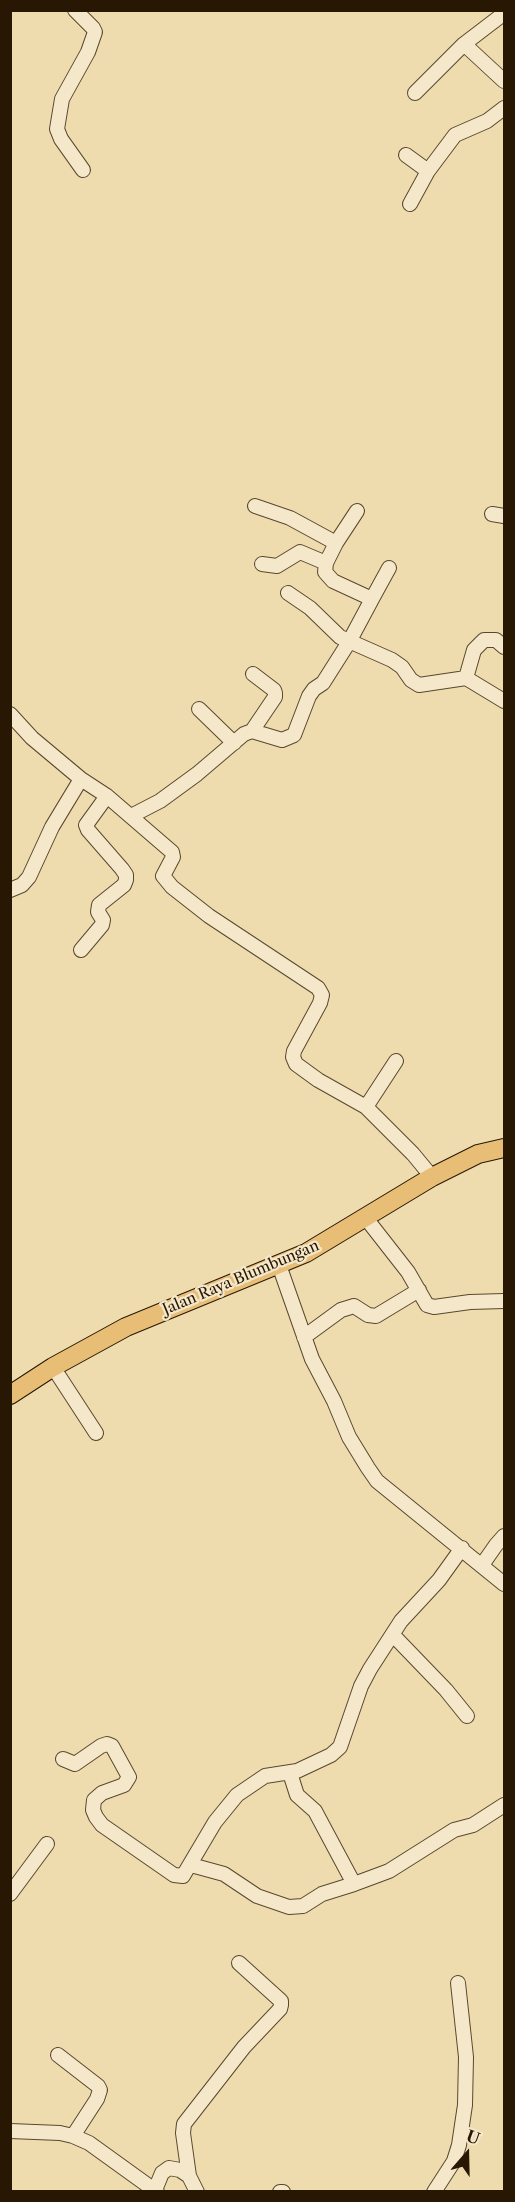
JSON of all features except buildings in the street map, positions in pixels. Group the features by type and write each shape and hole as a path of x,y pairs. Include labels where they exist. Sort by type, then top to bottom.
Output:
{"main road":[{"name":"Jalan Raya Blumbungan","path":"12,1391 126,1327 279,1265 317,1247 432,1177 478,1154 504,1148"}],"street":[{"path":"75,10 95,32 84,60 62,99 57,129 61,139 83,170"},
{"path":"415,93 464,44 503,16"},
{"path":"464,44 504,81"},
{"path":"410,204 428,171 455,135 487,121 504,108"},
{"path":"406,155 428,171"},
{"path":"255,506 290,518 336,543"},
{"path":"357,511 336,543 326,563 325,572 327,576 372,599"},
{"path":"262,564 277,566 300,552 326,563"},
{"path":"252,731 282,740 294,735 309,696 323,683 349,642 389,567"},
{"path":"288,592 349,642 381,654 402,667 415,684 450,682 466,678 504,701"},
{"path":"466,678 474,650 480,642 490,639 504,646"},
{"path":"131,816 179,788 244,734 252,731 275,697 274,690 253,674"},
{"path":"199,709 234,743"},
{"path":"10,714 32,738 81,779 107,796 172,852 173,857 164,871 164,880 209,916 318,988 322,995 320,1003 294,1051 293,1057 296,1064 318,1080 366,1107 414,1154 432,1177"},
{"path":"10,890 22,885 29,877 52,827 81,779"},
{"path":"81,950 102,925 103,920 98,912 99,905 124,885 126,880 122,868 86,825 107,796"},
{"path":"366,1107 396,1060"},
{"path":"365,1217 408,1272 427,1305 504,1301"},
{"path":"279,1265 312,1359 334,1401 349,1437 377,1481 504,1584"},
{"path":"304,1336 341,1310 354,1306 368,1315 376,1316 418,1290"},
{"path":"53,1366 96,1433"},
{"path":"482,1565 504,1536"},
{"path":"63,1759 75,1764 101,1746 107,1744 112,1746 129,1778 124,1785 102,1792 94,1800 96,1817 102,1825 174,1875 183,1876 215,1822 237,1795 265,1776 290,1773 331,1755 340,1747 361,1686 401,1622 439,1580 462,1548"},
{"path":"393,1635 446,1690 467,1716"},
{"path":"290,1773 297,1795 315,1811 354,1884"},
{"path":"191,1865 224,1874 256,1896 289,1907 303,1906 322,1894 389,1871 454,1830 473,1825 504,1805"},
{"path":"10,1894 47,1844"},
{"path":"197,2192 189,2176 183,2133 184,2124 281,2005 281,2001 239,1963"},
{"path":"434,2192 454,2161 459,2145 465,2105 466,2057 458,1983"},
{"path":"58,2055 100,2090 97,2099 73,2136"},
{"path":"10,2131 60,2133 73,2136 89,2143 156,2191 162,2173 166,2169 174,2168 189,2176"}]}
